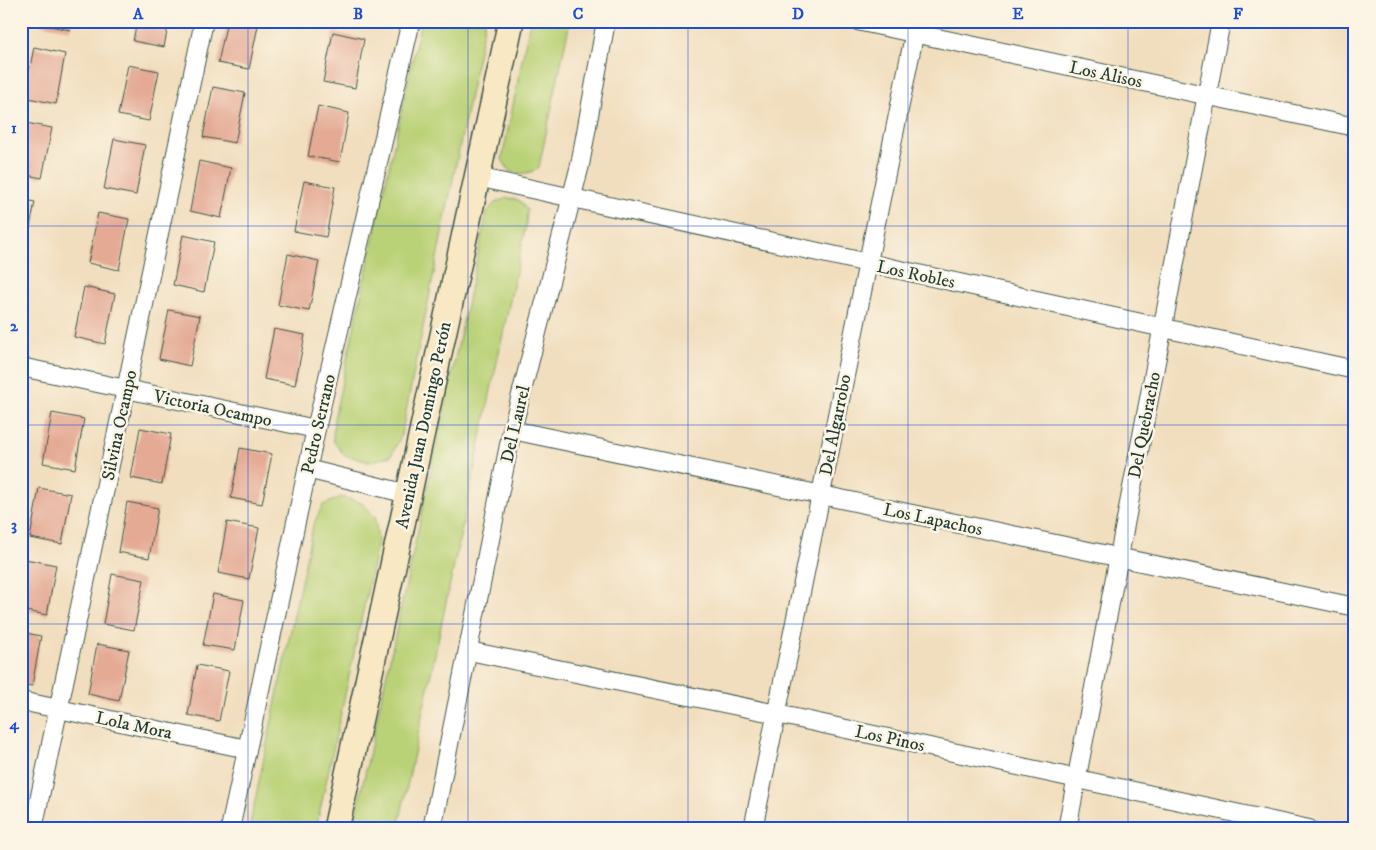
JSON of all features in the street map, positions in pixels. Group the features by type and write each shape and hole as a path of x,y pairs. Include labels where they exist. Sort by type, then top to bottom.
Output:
{"main road":[{"name":"Avenida Juan Domingo Perón","path":"336,829 511,21"}],"street":[{"name":"Silvina Ocampo","path":"33,829 204,21"},
{"name":"Pedro Serrano","path":"230,829 316,429 412,21"},
{"name":"Del Laurel","path":"432,829 512,430 580,165 606,21"},
{"name":"Los Alisos","path":"857,21 916,28 1206,95 1355,127"},
{"name":"Del Quebracho","path":"1067,829 1221,21"},
{"name":"Del Algarrobo","path":"753,829 916,28"},
{"name":"Los Robles","path":"477,177 1355,370"},
{"name":"Victoria Ocampo","path":"21,367 316,429"},
{"name":"Los Lapachos","path":"512,430 1355,607"},
{"path":"307,469 408,494"},
{"name":"Los Pinos","path":"469,651 777,714 1309,829"},
{"name":"Lola Mora","path":"21,701 247,749"}],"green space":[{"path":"421,21 485,21 401,436 391,456 369,462 344,455 333,440 334,419"},
{"path":"530,21 570,21 539,167 529,173 522,173 509,171 502,159"},
{"path":"507,198 519,200 527,210 526,225 398,829 353,829 487,212 496,202"},
{"path":"341,497 362,503 375,516 378,542 316,829 249,829 313,525 323,505"}],"building":[{"path":"40,21 72,21 70,30 39,24"},
{"path":"137,21 169,21 164,47 133,41"},
{"path":"227,21 259,21 249,69 218,63"},
{"path":"333,32 364,39 355,88 323,82"},
{"path":"34,47 65,54 56,104 24,97"},
{"path":"128,65 159,71 149,121 118,115"},
{"path":"213,87 245,93 235,143 203,137"},
{"path":"318,106 349,113 340,162 308,156"},
{"path":"21,122 52,128 42,178 21,174"},
{"path":"114,139 145,145 136,195 104,189"},
{"path":"199,161 231,168 221,218 190,211"},
{"path":"304,181 335,187 326,237 294,231"},
{"path":"21,199 35,202 25,252 21,251"},
{"path":"98,213 129,219 119,270 88,263"},
{"path":"183,235 214,242 204,292 173,285"},
{"path":"288,254 319,261 309,311 278,305"},
{"path":"84,287 115,294 105,344 74,337"},
{"path":"169,310 200,316 190,366 159,359"},
{"path":"274,329 305,335 295,385 264,379"},
{"path":"52,413 84,419 75,469 43,463"},
{"path":"140,428 171,434 162,484 131,478"},
{"path":"240,448 272,454 262,504 231,498"},
{"path":"39,488 71,494 62,544 30,538"},
{"path":"127,502 158,508 149,558 118,552"},
{"path":"227,522 259,528 249,579 218,573"},
{"path":"25,559 56,565 47,615 21,610 21,580"},
{"path":"112,574 144,580 134,630 103,624"},
{"path":"213,594 244,600 235,650 203,645"},
{"path":"21,632 41,636 32,686 21,684"},
{"path":"97,644 129,650 119,701 88,694"},
{"path":"197,665 229,671 219,721 188,715"}]}
